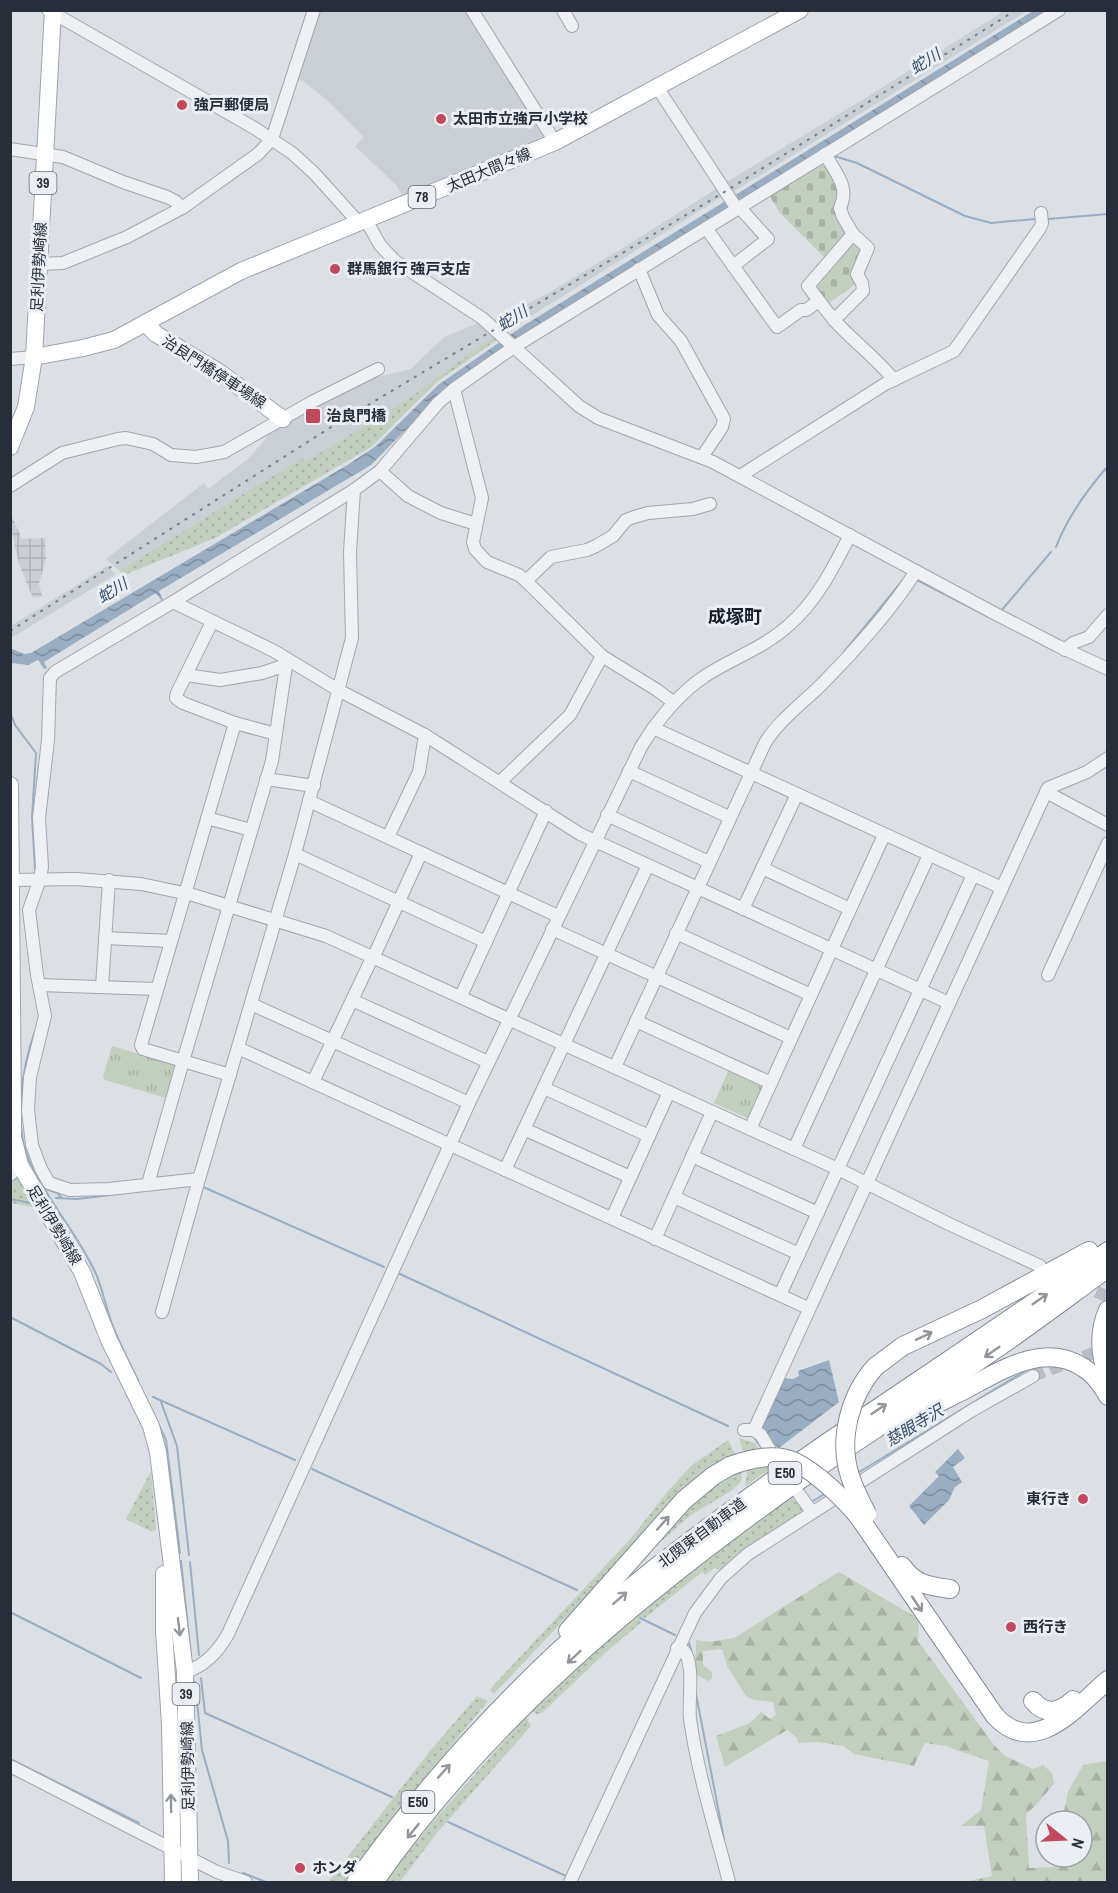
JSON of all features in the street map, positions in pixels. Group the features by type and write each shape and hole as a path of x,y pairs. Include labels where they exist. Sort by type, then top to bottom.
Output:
{"highway":[{"path":"1107,1239 1020,1289 903,1346 875,1367 861,1385 856,1396 848,1424 846,1443 849,1474 864,1517 995,1716 1010,1729 1026,1734 1036,1733 1052,1726 1107,1680"},
{"name":"北関東自動車道","path":"356,1882 413,1808 486,1725 577,1635 675,1553 775,1479 981,1340 1107,1251"},
{"name":"北関東自動車道","path":"374,1882 412,1832 497,1734 572,1659 676,1570 991,1353 1107,1268"},
{"path":"1107,1310 1101,1341 1107,1375"},
{"path":"801,1486 919,1413 983,1379 1029,1360 1053,1357 1077,1364 1093,1375 1103,1386 1107,1396"},
{"path":"486,1725 684,1500 713,1476 730,1466 758,1458 794,1461 837,1492 864,1517 912,1579 928,1586 950,1589"},
{"path":"1034,1701 1044,1710 1058,1711 1107,1669"}],"main road":[{"name":"太田大間々線","path":"34,357 100,344 146,324 242,271 555,142 800,10"},
{"name":"足利伊勢崎線","path":"10,447 26,407 34,357 52,12"},
{"name":"治良門橋停車場線","path":"146,324 156,334 219,372 283,419"},
{"name":"足利伊勢崎線","path":"10,785 13,880 11,978 25,1058 13,1137 15,1170 76,1260 109,1340 151,1426 158,1452 185,1672 190,1882"},
{"name":"足利伊勢崎線","path":"164,1507 164,1630 170,1724 173,1882"},
{"path":"166,1658 185,1672 173,1684 173,1719 170,1724"}],"street":[{"path":"36,10 52,12 272,139 292,153 363,222 395,261 482,318 579,406 598,418 702,457 1065,650 1107,669"},
{"path":"39,264 63,263 73,260 127,237 182,208 258,154 272,139 314,10"},
{"path":"472,10 551,132 555,142"},
{"path":"563,10 572,26"},
{"path":"199,1179 76,1190 49,1183 36,1158 29,1130 25,1058 45,1021 29,910 42,867 39,818 48,740 50,678 55,672 354,490 380,471 434,407 454,389 513,346 1059,10"},
{"path":"657,87 728,195 768,239 733,266"},
{"path":"10,149 63,157 167,197 182,208"},
{"path":"825,154 844,190 845,197 840,208 843,218 868,248 857,274 863,291 834,320"},
{"path":"740,476 894,380 957,348 1040,228 1041,213"},
{"path":"706,228 777,327 801,310 806,310 819,302"},
{"path":"854,234 808,286 854,342 877,359 894,380"},
{"path":"639,269 658,315 681,341 724,419 722,427 702,457"},
{"path":"10,359 34,357"},
{"path":"10,486 62,453 118,439 126,438 153,444 171,455 196,457 224,452 378,369"},
{"path":"454,389 482,498 473,542 480,557 519,575 602,656 673,702"},
{"path":"380,471 408,496 441,513 476,524"},
{"path":"162,1312 340,691 352,638 350,552 354,490"},
{"path":"526,581 550,557 596,546 613,536 627,520 634,517 648,513 693,509 710,504"},
{"path":"185,1672 206,1663 228,1634 488,1062 607,815 653,728 673,702 706,675 753,651 804,611 819,591 850,535"},
{"path":"615,1067 750,773 770,735 840,665 916,571"},
{"path":"173,602 425,735 595,841 949,1003"},
{"path":"1065,650 1073,643 1089,637 1107,615"},
{"path":"212,622 176,696 178,700 235,723 276,734"},
{"path":"500,782 570,715 602,656"},
{"path":"186,675 220,680 262,673 286,662"},
{"path":"148,1185 272,761 286,662"},
{"path":"230,1075 141,1047 235,723"},
{"path":"653,728 1002,888"},
{"path":"388,837 419,772 425,735"},
{"path":"778,1464 761,1435 749,1430 808,1308 1046,792 1048,788 1087,772 1107,758"},
{"path":"629,771 729,818"},
{"path":"266,779 314,786"},
{"path":"1046,792 1107,825"},
{"path":"743,909 797,794"},
{"path":"309,801 558,916"},
{"path":"461,996 546,811"},
{"path":"607,815 709,862"},
{"path":"207,818 251,830"},
{"path":"750,1129 884,835"},
{"path":"1048,975 1107,843"},
{"path":"313,1082 422,853"},
{"path":"295,854 486,942"},
{"path":"794,1149 929,855"},
{"path":"505,1170 648,865"},
{"path":"762,868 850,909"},
{"path":"780,1295 973,875"},
{"path":"13,880 109,880 141,884 185,893 326,936 838,1169 1041,1266"},
{"path":"102,987 109,880"},
{"path":"552,929 791,1038"},
{"path":"676,933 811,995"},
{"path":"105,938 171,941"},
{"path":"39,985 157,989"},
{"path":"352,1000 488,1062"},
{"path":"251,1004 469,1103"},
{"path":"636,1021 771,1083"},
{"path":"238,1048 808,1308"},
{"path":"544,1088 649,1136"},
{"path":"612,1218 669,1092"},
{"path":"655,1239 712,1112"},
{"path":"524,1129 630,1177"},
{"path":"692,1156 818,1213"},
{"path":"674,1197 799,1254"},
{"path":"570,1882 695,1613 721,1578 748,1554 812,1512 971,1411 1033,1376"},
{"path":"801,1486 812,1512"},
{"path":"678,1648 684,1651 689,1661 689,1705 699,1767 729,1882"},
{"path":"10,1766 217,1872 246,1882"}],"shaded area":[{"name":"太田市立強戸小学校","path":"317,11 466,11 546,133 541,140 403,197 397,186 355,146 364,137 327,100 303,81 293,79"},
{"path":"1004,11 1027,11 731,193 725,183"},
{"path":"719,187 725,195 505,332 494,322 545,295"},
{"path":"481,322 498,339 438,381 371,447 215,538 124,575 106,559 204,483 208,489 249,458 274,429 377,377 411,369 444,337"},
{"path":"11,514 22,539 45,538 46,559 39,584 42,596 33,598 19,564 11,528"},
{"path":"107,566 116,574 11,638 11,626"}],"green space":[{"path":"826,159 843,190 851,234 827,260 780,213 769,195"},
{"path":"853,235 867,248 860,281 825,306 811,286"},
{"path":"496,335 498,339 438,381 371,447 215,538 124,575 119,571 302,458 305,462 385,414"},
{"path":"112,1046 173,1064 175,1066 166,1098 105,1080 103,1077"},
{"path":"730,1067 761,1082 763,1088 747,1118 714,1103"},
{"path":"17,1171 37,1208 11,1203 11,1181"},
{"path":"739,1438 755,1443 771,1468 745,1487 748,1469"},
{"path":"728,1440 737,1457 742,1478 740,1483 691,1515 649,1552 638,1541 494,1694 490,1690 492,1687 633,1536 668,1491 692,1465"},
{"path":"151,1471 156,1529 152,1532 126,1519"},
{"path":"792,1498 804,1511 722,1570 715,1568 705,1575 702,1572 645,1618 642,1617 639,1620 642,1622 605,1653 542,1713 537,1714 532,1711 593,1653 657,1599 723,1547"},
{"path":"839,1572 914,1616 919,1624 918,1641 994,1745 1005,1756 1033,1769 1043,1765 1052,1773 1054,1784 1026,1814 1029,1868 1094,1869 1094,1809 1064,1809 1068,1792 1083,1765 1107,1761 1107,1882 963,1882 992,1876 984,1826 961,1826 981,1810 989,1761 945,1746 925,1743 914,1766 854,1754 843,1746 819,1742 799,1743 795,1736 787,1730 725,1767 716,1736 750,1723 761,1712 770,1719 776,1715 773,1702 755,1700 746,1696 728,1668 722,1649 703,1651 703,1665 712,1672 712,1679 708,1681 695,1674 696,1640 710,1642 734,1638"},
{"path":"477,1696 488,1701 344,1882 328,1882 430,1751"},
{"path":"525,1718 529,1719 531,1726 436,1834 400,1882 385,1882 428,1827"}],"water":[{"path":"1033,11 1050,11 504,346 436,399 371,465 159,591 162,601 156,593 44,662 47,668 44,669 38,660 28,665 11,663 10,648 24,654 31,653 349,464 376,446 438,385 520,328"},
{"path":"829,1360 839,1402 779,1448 761,1426 783,1378 793,1379 799,1376 798,1371"},
{"path":"958,1449 965,1458 953,1467 962,1482 955,1487 949,1500 924,1525 909,1506 939,1476 935,1472"}],"waterway":[{"path":"834,156 857,163 965,216 991,223 1036,219"},
{"path":"1048,219 1108,214"},
{"path":"1056,547 1078,504 1108,466"},
{"path":"1001,611 1051,552"},
{"path":"844,652 903,580"},
{"path":"917,580 987,616"},
{"path":"10,712 15,725 36,753 32,817 35,869"},
{"path":"33,795 36,792 39,766"},
{"path":"1089,777 1108,766"},
{"path":"24,910 25,925"},
{"path":"35,1031 26,1061 21,1096 21,1130 24,1146 36,1175 89,1259 113,1326 138,1380"},
{"path":"201,1186 384,1267"},
{"path":"46,1189 61,1197"},
{"path":"56,1198 77,1199 111,1195"},
{"path":"10,1199 31,1203"},
{"path":"400,1274 728,1426"},
{"path":"10,1317 101,1364 111,1372"},
{"name":"慈眼寺沢","path":"856,1474 1028,1369"},
{"path":"141,1388 166,1440 180,1553"},
{"path":"153,1397 295,1460"},
{"path":"161,1402 177,1446 189,1555"},
{"name":"慈眼寺沢","path":"755,1439 761,1447"},
{"path":"312,1469 577,1590"},
{"name":"慈眼寺沢","path":"813,1501 826,1493"},
{"path":"181,1561 191,1655"},
{"path":"190,1562 199,1655"},
{"path":"10,1612 141,1678"},
{"path":"640,1618 675,1635"},
{"path":"689,1643 693,1656"},
{"path":"201,1678 205,1713 392,1797"},
{"path":"195,1682 202,1750 228,1841 229,1863"},
{"path":"696,1694 724,1839"},
{"path":"10,1759 139,1823"},
{"path":"448,1822 566,1876"},
{"path":"243,1873 266,1882"}],"tunnel":[{"path":"1080,1284 1108,1297"},
{"path":"1033,1376 1107,1348"}],"railway":[{"path":"10,631 328,429 726,191 1016,10"}],"place":[{"name":"強戸郵便局","path":"182,105"},
{"name":"太田市立強戸小学校","path":"441,119"},
{"name":"群馬銀行 強戸支店","path":"335,269"},
{"name":"治良門橋","path":"313,416"},
{"name":"東行き","path":"1083,1499"},
{"name":"西行き","path":"1011,1627"},
{"name":"ホンダ","path":"300,1868"}],"district":[{"name":"成塚町","path":"735,617"}],"water label":[{"name":"蛇川","path":"925,61"},
{"name":"蛇川","path":"512,318"},
{"name":"蛇川","path":"112,590"}]}
